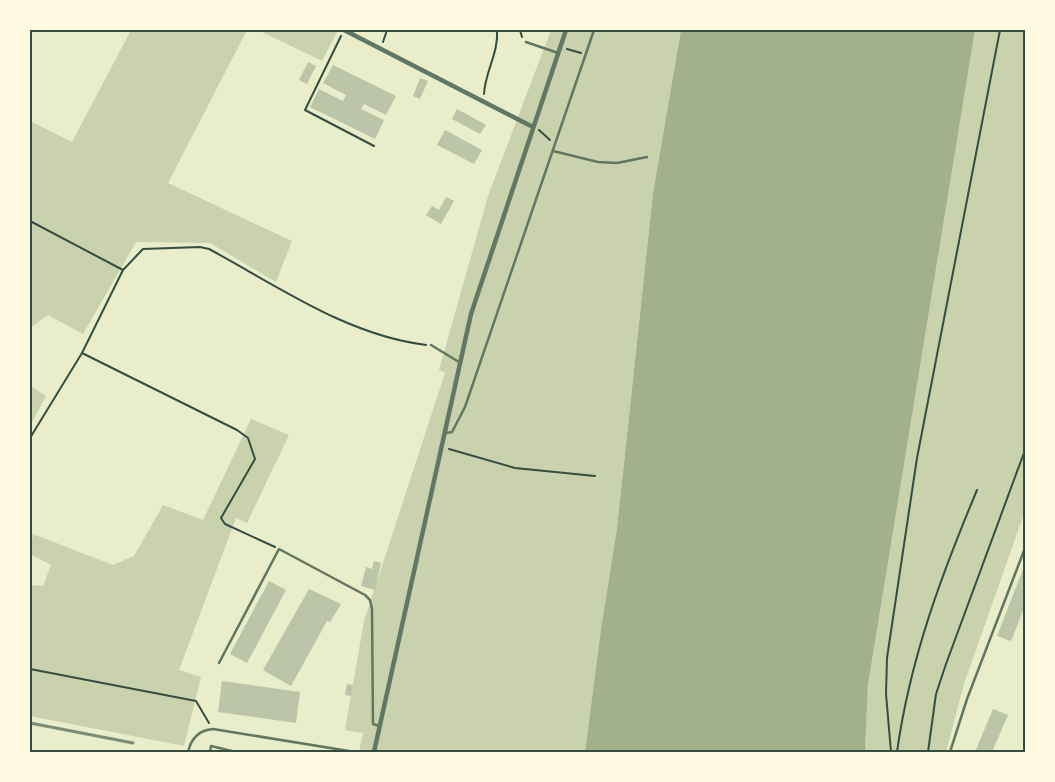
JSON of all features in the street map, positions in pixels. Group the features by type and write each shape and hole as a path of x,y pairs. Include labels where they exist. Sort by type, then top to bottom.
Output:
{"street":[{"path":"344,30 533,127"},
{"path":"374,752 471,314 566,30"}],"lane":[{"path":"444,434 452,432 465,407 594,30"},
{"path":"526,42 559,50"},
{"path":"553,151 598,162 617,163 647,156"},
{"path":"431,346 459,362"},
{"path":"950,752 967,699 1025,548"},
{"path":"219,663 280,549 357,590 370,600 374,724 379,726"},
{"path":"188,752 195,737 203,731 213,729 355,752"},
{"path":"210,752 211,746 236,752"},
{"path":"318,752 320,746"}],"path":[{"path":"344,30 305,110 374,146"},
{"path":"380,48 387,30"},
{"path":"484,102 485,83 498,39 498,30"},
{"path":"891,752 886,694 887,658 917,458 1000,30"},
{"path":"559,50 586,54"},
{"path":"533,127 545,133 555,146"},
{"path":"30,221 123,270"},
{"path":"30,438 82,353 123,270 143,249 209,249 351,326 404,342 431,346"},
{"path":"82,353 237,430 248,438 254,459 221,518 225,524 280,549"},
{"path":"441,447 515,468 595,476"},
{"path":"928,752 934,702 946,664 1025,450"},
{"path":"897,752 903,709 940,578 977,490"},
{"path":"30,669 196,701 213,729"}],"shaded area":[{"path":"131,30 247,30 168,183 292,241 276,282 210,243 136,242 83,334 48,315 30,328 30,121 72,142"},
{"path":"258,30 338,30 322,61"},
{"path":"551,30 681,30 653,193 617,528 601,629 585,752 359,752 363,733 345,730 364,621 445,373 439,370 488,196"},
{"path":"681,30 975,30 868,685 865,752 585,752 601,629 617,528 653,193"},
{"path":"975,30 1025,30 1025,511 964,684 946,752 865,752 868,685"},
{"path":"30,386 46,396 30,426"},
{"path":"251,419 289,435 247,523 236,518 179,670 201,677 184,746 30,716 30,585 43,586 51,565 30,554 33,534 113,565 134,556 163,505 203,520"}],"building":[{"path":"308,62 316,66 307,84 299,80"},
{"path":"333,65 396,96 386,115 364,104 361,109 384,120 375,139 310,107 319,89 343,101 346,95 323,83"},
{"path":"420,78 428,81 420,99 413,96"},
{"path":"457,109 486,125 480,134 452,119"},
{"path":"445,130 482,150 474,164 437,145"},
{"path":"446,197 454,201 441,224 426,215 432,206 439,210"},
{"path":"374,561 381,563 375,590 361,586 366,567 372,569"},
{"path":"1025,564 1025,606 1011,641 997,636"},
{"path":"269,581 286,590 247,663 230,654"},
{"path":"309,589 341,604 330,622 327,621 291,686 263,670"},
{"path":"222,681 300,692 296,723 218,712"},
{"path":"347,684 353,685 351,696 345,695"},
{"path":"993,709 1008,715 992,752 975,752"}],"railway":[{"path":"30,723 133,743"}]}
